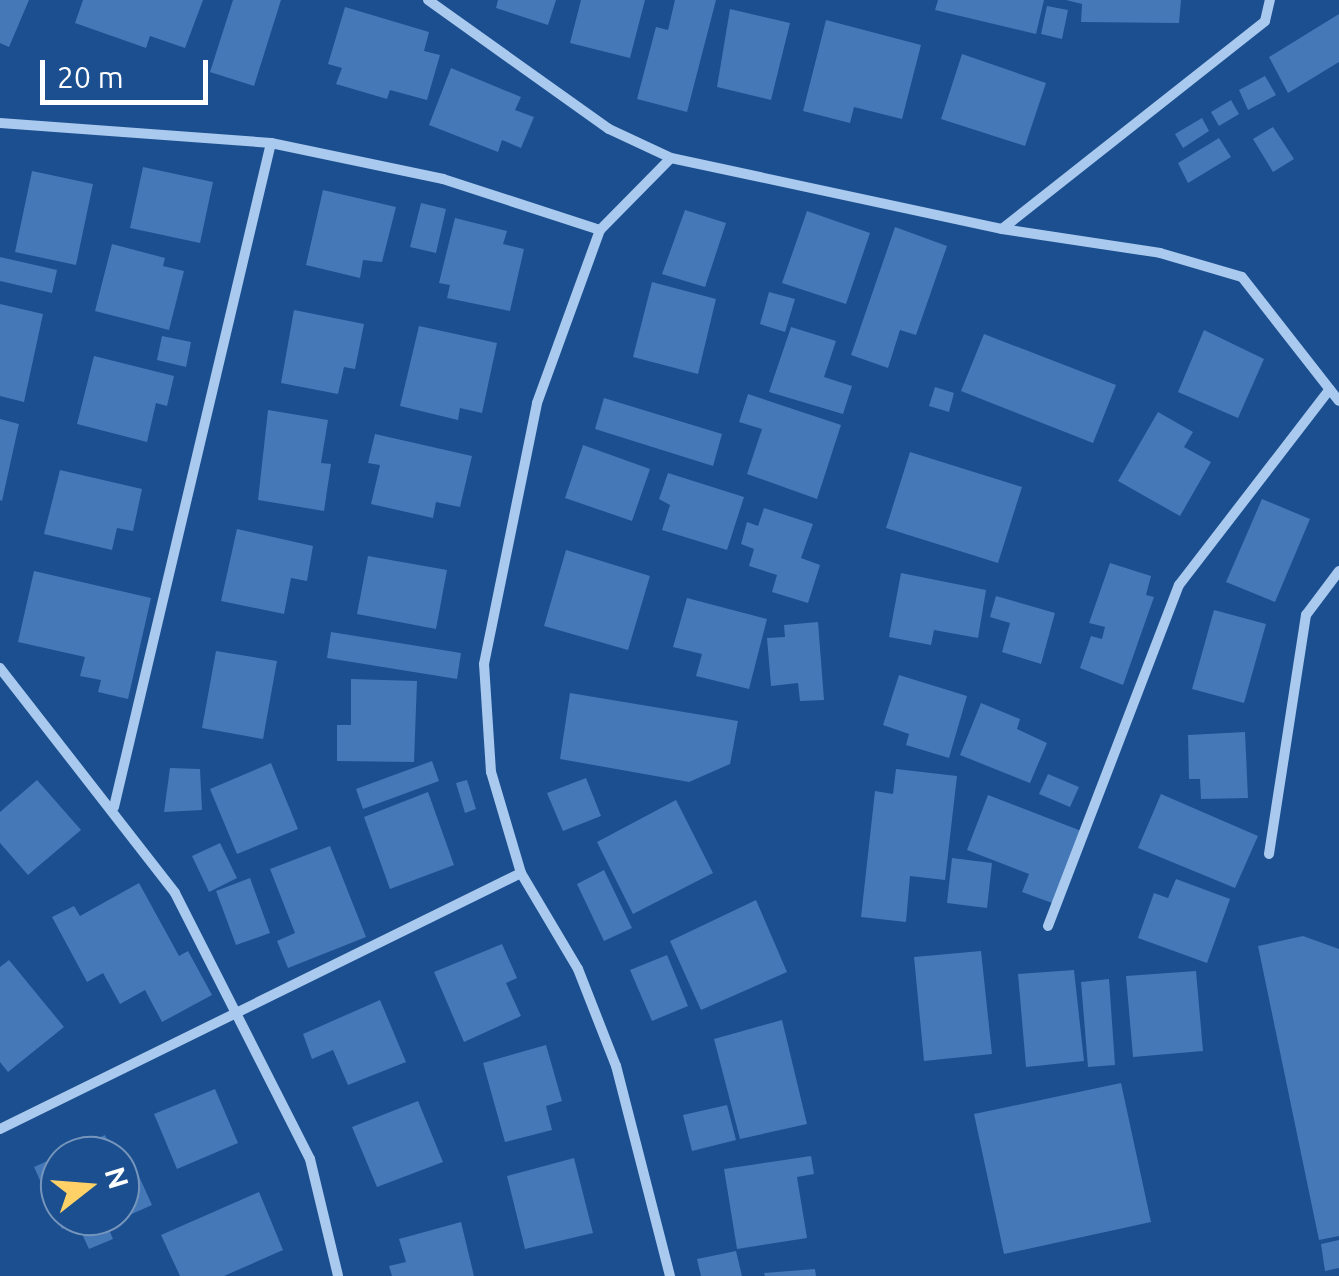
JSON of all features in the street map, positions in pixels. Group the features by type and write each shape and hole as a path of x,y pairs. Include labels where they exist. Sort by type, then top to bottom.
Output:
{"street":[{"path":"428,0 609,129 671,158 1002,229 1160,252 1242,277 1339,401"},
{"path":"1002,229 1265,20 1270,0"},
{"path":"0,122 272,143 444,179 600,230"},
{"path":"114,806 272,143"},
{"path":"670,1276 616,1066 578,969 521,874 491,772 484,664 537,403 600,230 671,158"},
{"path":"1048,926 1180,584 1330,389"},
{"path":"1270,854 1306,615 1339,571"},
{"path":"0,668 114,806 176,893 310,1159 338,1276"},
{"path":"0,1130 521,874"}],"building":[{"path":"0,0 29,0 9,47 0,43"},
{"path":"83,0 203,0 185,48 150,36 146,48 75,23"},
{"path":"233,0 281,0 254,86 210,72"},
{"path":"498,0 556,0 548,25 496,8"},
{"path":"581,0 645,0 630,58 570,43"},
{"path":"675,0 716,0 687,112 637,99 656,27 668,30"},
{"path":"938,0 1044,0 1036,34 935,10"},
{"path":"1066,0 1181,0 1179,23 1081,22 1082,4"},
{"path":"1047,6 1068,10 1062,39 1041,34"},
{"path":"345,7 429,32 424,51 440,55 427,100 390,90 387,99 336,84 342,68 328,64"},
{"path":"730,9 790,23 771,100 717,87"},
{"path":"1339,14 1339,62 1288,93 1269,57"},
{"path":"826,20 921,45 902,119 854,107 850,123 803,111"},
{"path":"962,54 1046,83 1025,146 941,119"},
{"path":"451,68 521,97 515,110 534,117 521,148 502,140 498,152 429,125"},
{"path":"1265,76 1276,95 1248,110 1239,90"},
{"path":"1231,100 1239,114 1219,126 1211,112"},
{"path":"1202,118 1209,131 1183,148 1175,134"},
{"path":"1273,127 1294,159 1273,172 1253,139"},
{"path":"1219,138 1231,157 1188,183 1178,163"},
{"path":"143,167 213,182 200,243 130,228"},
{"path":"32,171 93,184 76,265 15,252"},
{"path":"323,190 396,207 382,262 363,260 360,278 306,265"},
{"path":"421,203 446,209 436,253 410,247"},
{"path":"685,210 726,223 705,287 662,274"},
{"path":"807,211 870,233 846,304 782,283"},
{"path":"455,218 507,231 503,244 524,249 510,311 447,298 450,285 439,283"},
{"path":"895,227 947,246 916,335 900,330 888,368 851,355"},
{"path":"112,244 165,258 163,266 184,271 169,330 95,311"},
{"path":"0,257 57,270 52,293 0,281"},
{"path":"652,282 716,299 698,374 633,357"},
{"path":"769,292 795,299 785,332 760,324"},
{"path":"0,304 43,314 24,402 0,396"},
{"path":"294,310 364,324 355,369 344,367 338,394 281,383"},
{"path":"419,326 497,343 482,413 460,408 458,420 400,406"},
{"path":"791,327 836,341 824,377 852,386 843,414 769,392"},
{"path":"1204,330 1264,359 1238,418 1178,392"},
{"path":"984,334 1116,385 1093,443 961,391"},
{"path":"162,336 191,342 186,367 157,360"},
{"path":"94,356 174,376 167,406 156,403 147,442 77,424"},
{"path":"935,387 954,393 949,412 929,406"},
{"path":"748,394 841,425 817,499 747,474 762,429 739,422"},
{"path":"604,398 722,434 713,466 595,429"},
{"path":"268,410 328,420 321,463 331,464 324,511 258,500"},
{"path":"1158,412 1193,432 1184,447 1211,462 1180,516 1118,481"},
{"path":"0,419 19,424 2,501 0,500"},
{"path":"375,434 472,456 460,507 436,502 433,518 371,504 380,465 368,463"},
{"path":"583,445 650,469 632,521 565,498"},
{"path":"910,452 1022,487 998,563 886,528"},
{"path":"60,470 142,489 133,531 117,528 112,550 44,534"},
{"path":"668,473 744,497 727,550 662,530 670,505 659,499"},
{"path":"1262,499 1310,519 1275,602 1226,582"},
{"path":"764,508 813,524 801,558 820,565 808,603 772,592 777,575 749,566 754,549 741,544 747,522 758,526"},
{"path":"237,529 313,546 307,581 291,578 284,614 221,601"},
{"path":"566,550 650,576 628,650 544,626"},
{"path":"368,556 447,570 436,629 357,614"},
{"path":"1110,563 1151,576 1146,595 1154,597 1123,685 1080,668 1091,636 1102,639 1105,627 1089,623"},
{"path":"34,571 151,598 128,699 98,692 101,680 80,676 85,657 18,642"},
{"path":"901,573 986,590 978,638 934,630 931,645 889,637"},
{"path":"996,596 1055,613 1041,664 1002,652 1010,623 990,617"},
{"path":"687,598 767,619 749,689 696,676 702,654 673,647"},
{"path":"1214,610 1266,624 1244,703 1192,689"},
{"path":"818,622 824,700 800,701 798,683 771,686 767,638 785,637 784,625"},
{"path":"331,632 461,653 457,679 327,658"},
{"path":"216,651 277,661 263,739 202,728"},
{"path":"899,675 967,696 949,758 906,745 909,734 883,725"},
{"path":"351,679 417,681 414,762 337,761 337,725 351,725"},
{"path":"570,693 738,721 730,764 689,782 560,759"},
{"path":"981,703 1020,719 1017,729 1047,743 1030,783 960,755"},
{"path":"1245,732 1248,798 1201,799 1200,779 1189,779 1188,735"},
{"path":"432,761 439,781 363,809 356,789"},
{"path":"271,763 298,829 237,854 210,789"},
{"path":"170,768 200,769 202,810 164,812"},
{"path":"896,769 957,776 945,880 910,876 906,922 861,917 875,791 893,794"},
{"path":"1048,774 1079,787 1070,807 1039,794"},
{"path":"586,778 601,816 563,831 547,793"},
{"path":"37,780 81,830 28,875 0,843 0,812"},
{"path":"467,780 476,809 465,813 456,783"},
{"path":"428,792 454,865 390,889 364,817"},
{"path":"1161,794 1258,836 1235,888 1138,848"},
{"path":"988,795 1084,832 1055,904 1022,892 1029,874 967,850"},
{"path":"676,800 713,873 633,914 597,842"},
{"path":"220,843 237,878 209,892 192,856"},
{"path":"330,846 366,937 288,968 277,941 295,933 270,869"},
{"path":"952,858 992,863 987,908 947,903"},
{"path":"604,870 632,928 604,941 577,884"},
{"path":"250,878 270,933 236,945 216,891"},
{"path":"1176,879 1230,899 1207,963 1138,938 1154,893 1168,898"},
{"path":"139,883 179,956 188,951 212,995 162,1022 145,990 120,1004 103,973 87,982 52,917 74,906 80,916"},
{"path":"756,900 787,972 701,1010 670,941"},
{"path":"1303,936 1339,949 1339,1236 1319,1240 1258,946"},
{"path":"502,944 517,978 506,983 521,1016 464,1042 434,972"},
{"path":"981,951 992,1054 924,1061 914,957"},
{"path":"667,955 688,1006 652,1021 630,970"},
{"path":"9,960 64,1027 8,1072 0,1062 0,967"},
{"path":"1074,970 1084,1061 1026,1067 1018,974"},
{"path":"1196,971 1203,1051 1133,1057 1126,976"},
{"path":"1109,979 1115,1065 1088,1067 1081,982"},
{"path":"380,1000 406,1062 348,1085 333,1050 312,1059 303,1034"},
{"path":"782,1020 807,1124 740,1139 714,1039"},
{"path":"546,1045 562,1101 546,1106 552,1130 505,1142 483,1063"},
{"path":"1121,1083 1151,1222 1004,1254 974,1114"},
{"path":"215,1089 238,1143 177,1169 154,1114"},
{"path":"418,1101 443,1162 377,1187 352,1127"},
{"path":"727,1105 736,1140 692,1151 683,1115"},
{"path":"811,1156 814,1174 797,1177 807,1238 737,1249 724,1169"},
{"path":"574,1158 593,1233 525,1249 507,1176"},
{"path":"140,1178 152,1205 140,1210"},
{"path":"259,1192 283,1250 224,1276 180,1276 161,1235"},
{"path":"461,1222 474,1276 392,1276 389,1266 406,1262 399,1239"},
{"path":"83,1236 112,1236 113,1239 89,1249"},
{"path":"1339,1240 1339,1268 1325,1271 1321,1244"},
{"path":"736,1251 742,1276 701,1276 697,1259"},
{"path":"815,1269 816,1276 764,1273"}]}
